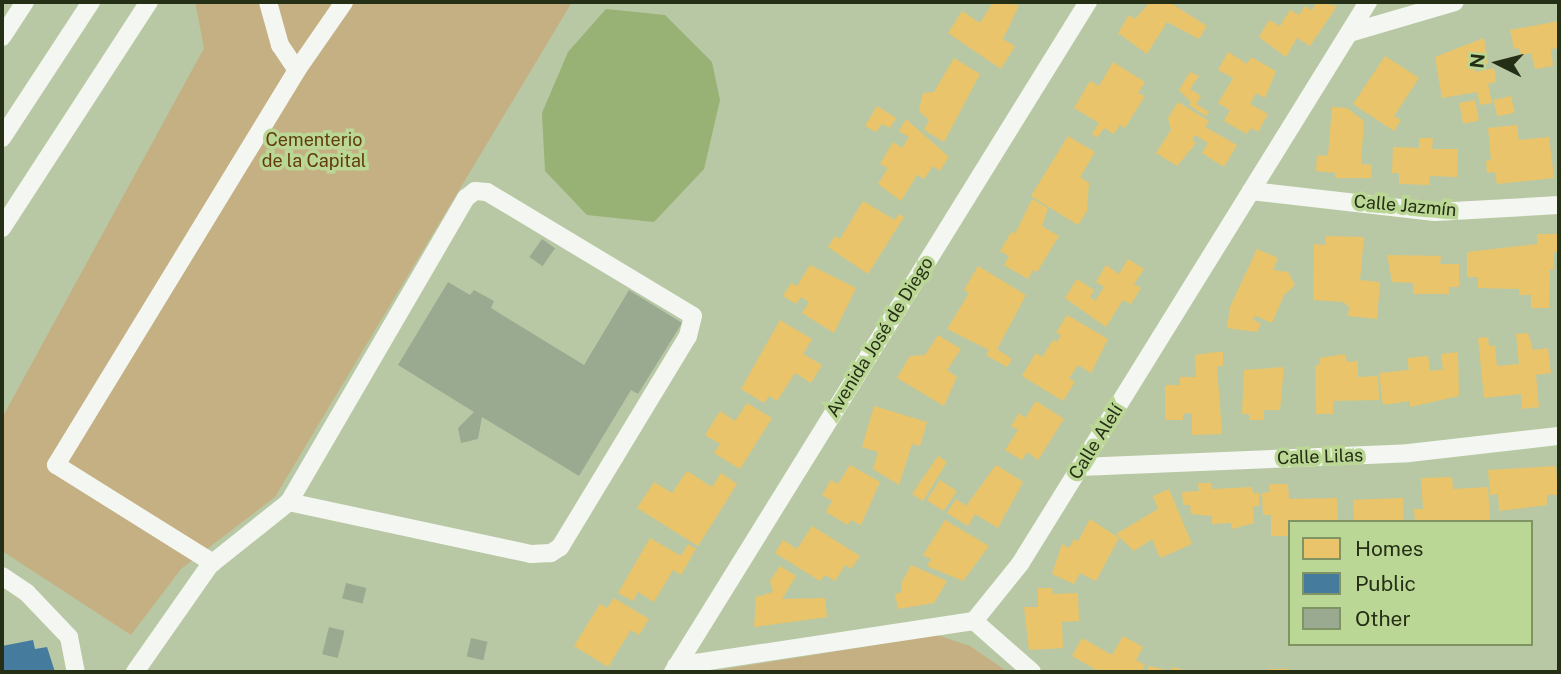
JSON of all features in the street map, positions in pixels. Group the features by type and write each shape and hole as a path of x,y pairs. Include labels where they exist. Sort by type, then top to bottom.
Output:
{"street":[{"path":"2,37 25,2"},
{"path":"2,138 90,2"},
{"path":"2,228 149,2"},
{"path":"268,2 280,45 298,70"},
{"path":"213,563 57,465 298,70 344,2"},
{"name":"Avenida José de Diego","path":"674,669 1088,2"},
{"name":"Calle Alelí","path":"974,621 1020,564 1368,2"},
{"path":"1349,33 1455,2"},
{"path":"135,672 213,563 289,502 466,198 475,191 487,192 693,316 688,336 560,547 551,553 531,554 289,502"},
{"name":"Calle Jazmín","path":"1251,191 1435,212 1559,205"},
{"name":"Calle Lilas","path":"1080,467 1409,453 1559,436"},
{"path":"2,576 27,593 69,637 76,672"},
{"path":"674,669 974,621 1032,672"}],"green space":[{"name":"Cementerio de la Capital","path":"195,2 572,2 275,497 181,569 131,635 2,551 2,418 204,48"},
{"path":"937,635 970,646 1008,672 707,672"}],"shaded area":[{"path":"606,9 665,15 712,62 720,100 704,169 654,222 587,215 545,171 542,113 568,52"}],"building: Homes":[{"path":"993,2 1019,5 1003,39 1015,46 1001,69 948,33 962,11 980,23"},
{"path":"1150,2 1169,2 1207,26 1199,39 1167,22 1147,54 1118,33 1129,15 1135,19"},
{"path":"1317,2 1337,6 1310,46 1297,38 1286,57 1259,37 1269,20 1280,26 1290,10 1299,15 1305,6 1312,10"},
{"path":"1559,21 1559,48 1551,49 1553,66 1535,69 1531,53 1521,55 1519,48 1514,49 1510,30"},
{"path":"1484,38 1488,64 1474,67 1475,72 1494,68 1496,82 1488,84 1492,103 1480,105 1477,92 1442,98 1435,57"},
{"path":"1228,52 1247,64 1251,57 1276,71 1265,98 1256,93 1250,104 1268,114 1258,132 1251,128 1247,134 1224,121 1230,110 1218,103 1233,78 1218,70"},
{"path":"1385,56 1419,78 1394,116 1401,120 1394,131 1353,104"},
{"path":"954,58 980,74 944,142 924,130 929,120 919,111 923,93 934,92"},
{"path":"1113,62 1145,82 1138,93 1145,96 1125,128 1120,125 1114,134 1104,128 1097,138 1092,134 1099,123 1074,108 1090,81 1099,86"},
{"path":"1190,72 1199,76 1190,89 1201,96 1196,104 1209,112 1206,116 1189,105 1191,102 1179,90"},
{"path":"1511,96 1515,113 1497,117 1493,100"},
{"path":"1475,100 1479,121 1463,124 1459,103"},
{"path":"1178,102 1209,121 1205,127 1237,145 1224,167 1202,153 1208,143 1195,135 1192,140 1196,143 1177,166 1156,153 1171,130 1168,118"},
{"path":"877,106 896,118 890,128 882,124 876,132 865,126"},
{"path":"1332,107 1347,108 1364,121 1361,164 1372,165 1371,178 1335,178 1335,173 1316,171 1317,155 1328,156"},
{"path":"906,119 949,157 940,171 933,166 924,179 917,175 901,201 878,184 888,168 880,164 893,142 902,148 909,137 899,131"},
{"path":"1517,125 1519,140 1549,137 1554,178 1497,184 1495,172 1487,173 1486,161 1491,160 1488,128"},
{"path":"1068,136 1095,152 1080,177 1089,183 1087,211 1078,225 1031,196"},
{"path":"1419,138 1433,138 1432,149 1458,149 1457,177 1430,176 1429,185 1399,184 1399,173 1392,173 1393,147 1419,148"},
{"path":"1032,199 1048,208 1042,226 1059,236 1037,272 1033,270 1028,279 1004,265 1009,256 1000,251 1012,231 1015,234"},
{"path":"863,201 895,220 899,214 904,217 868,274 828,247 835,236 840,239"},
{"path":"1537,234 1559,234 1559,252 1554,252 1553,270 1550,269 1549,308 1531,308 1531,295 1519,295 1519,289 1478,288 1478,277 1467,277 1467,252 1537,244"},
{"path":"1326,236 1364,237 1360,280 1380,282 1377,319 1348,316 1349,307 1343,302 1313,300 1314,244 1325,245"},
{"path":"1257,249 1278,258 1273,270 1288,272 1295,285 1284,295 1272,323 1256,316 1252,319 1261,324 1257,332 1227,328 1230,307"},
{"path":"1387,255 1441,256 1440,264 1459,264 1459,287 1449,287 1449,294 1413,294 1413,283 1392,282"},
{"path":"1128,259 1144,269 1134,284 1141,288 1131,304 1123,300 1106,327 1065,298 1077,279 1094,290 1090,297 1095,301 1104,287 1096,282 1106,265 1119,274"},
{"path":"810,265 856,288 834,333 802,313 809,302 801,297 796,304 783,296 791,283 797,286"},
{"path":"978,266 1026,295 997,349 1012,359 1007,367 986,355 989,350 947,329 969,293 964,290"},
{"path":"1067,315 1108,339 1091,373 1078,365 1069,378 1075,382 1063,401 1022,376 1036,353 1042,357 1053,340 1057,342 1061,335 1056,333"},
{"path":"780,320 812,339 803,354 822,365 811,383 795,373 777,401 769,396 764,403 741,389"},
{"path":"1528,333 1533,350 1548,348 1551,373 1536,375 1539,407 1522,409 1521,394 1484,398 1478,338 1488,337 1489,346 1495,346 1497,366 1519,364 1516,334"},
{"path":"938,335 961,349 947,370 957,377 944,406 897,378 910,356 925,355"},
{"path":"1223,352 1223,366 1217,366 1222,434 1192,435 1192,413 1183,414 1183,420 1165,420 1165,385 1180,385 1180,377 1196,377 1195,355"},
{"path":"1458,352 1459,396 1410,407 1410,401 1383,405 1379,373 1409,370 1407,358 1428,356 1430,371 1443,369 1441,354"},
{"path":"1345,354 1347,362 1358,361 1358,377 1378,376 1379,400 1333,401 1333,414 1316,414 1315,366 1320,364 1320,358"},
{"path":"1284,367 1280,410 1264,410 1264,420 1249,420 1249,414 1242,414 1244,370"},
{"path":"1036,401 1064,419 1038,460 1027,452 1022,460 1005,450 1018,430 1011,426 1019,413 1025,418"},
{"path":"747,403 772,418 740,469 714,453 720,444 705,435 720,411 735,421"},
{"path":"874,406 927,422 920,446 912,444 899,485 873,469 878,452 862,447"},
{"path":"938,456 947,462 923,501 912,494"},
{"path":"850,465 880,482 861,525 851,520 848,525 826,512 832,501 822,495 831,480 838,484"},
{"path":"996,465 1023,482 998,528 975,514 968,526 947,513 956,499 966,506"},
{"path":"1556,466 1558,495 1547,495 1547,505 1499,511 1498,494 1490,495 1488,470"},
{"path":"687,471 712,487 721,473 737,484 698,546 637,508 654,482 672,493"},
{"path":"1452,477 1453,489 1488,487 1490,520 1415,520 1414,509 1423,509 1421,478"},
{"path":"940,480 957,491 944,511 927,500"},
{"path":"1198,483 1211,483 1212,489 1252,487 1253,493 1259,493 1259,506 1253,506 1254,523 1232,529 1231,523 1212,524 1212,516 1191,514 1190,505 1183,505 1182,492 1199,491"},
{"path":"1269,484 1288,484 1289,499 1337,498 1338,520 1288,520 1288,536 1271,536 1271,515 1263,515 1262,493 1269,492"},
{"path":"1169,489 1192,544 1160,558 1152,539 1134,551 1116,534 1158,509 1153,496"},
{"path":"1403,498 1404,520 1354,520 1353,500"},
{"path":"1090,519 1119,538 1096,581 1080,573 1074,584 1052,574 1062,544 1069,548 1074,539 1078,541"},
{"path":"945,520 989,546 963,581 927,566 931,559 923,555"},
{"path":"812,526 860,556 851,569 845,565 835,581 825,575 820,581 775,553 783,540 797,549"},
{"path":"650,538 681,556 688,544 696,549 681,575 673,570 654,602 638,592 633,601 618,593"},
{"path":"911,565 947,581 934,603 898,609 895,594 902,592 901,584"},
{"path":"780,566 796,576 782,599 825,598 827,617 754,627 756,597 773,592 770,581"},
{"path":"1038,588 1052,588 1053,594 1078,593 1079,621 1062,622 1063,648 1029,650 1024,607 1038,607"},
{"path":"614,598 649,619 639,635 631,630 608,667 574,646 600,604 607,608"},
{"path":"1123,636 1143,647 1136,660 1145,665 1141,672 1100,672 1072,656 1082,638 1112,655"},
{"path":"1149,666 1171,671 1171,672 1147,672"},
{"path":"1172,667 1189,671 1171,672"},
{"path":"1268,669 1289,669 1289,672 1268,672"}],"building: Public":[{"path":"33,640 35,649 47,647 55,672 2,672 2,646"}],"building: Other":[{"path":"542,239 555,248 542,266 529,257"},
{"path":"448,282 470,295 474,290 494,301 491,308 584,365 629,290 682,323 638,394 631,390 579,476 482,417 478,439 461,443 458,428 474,412 398,365"},
{"path":"346,583 366,588 363,604 342,599"},
{"path":"329,627 345,631 338,658 322,654"},
{"path":"471,638 488,642 483,660 467,657"}]}
